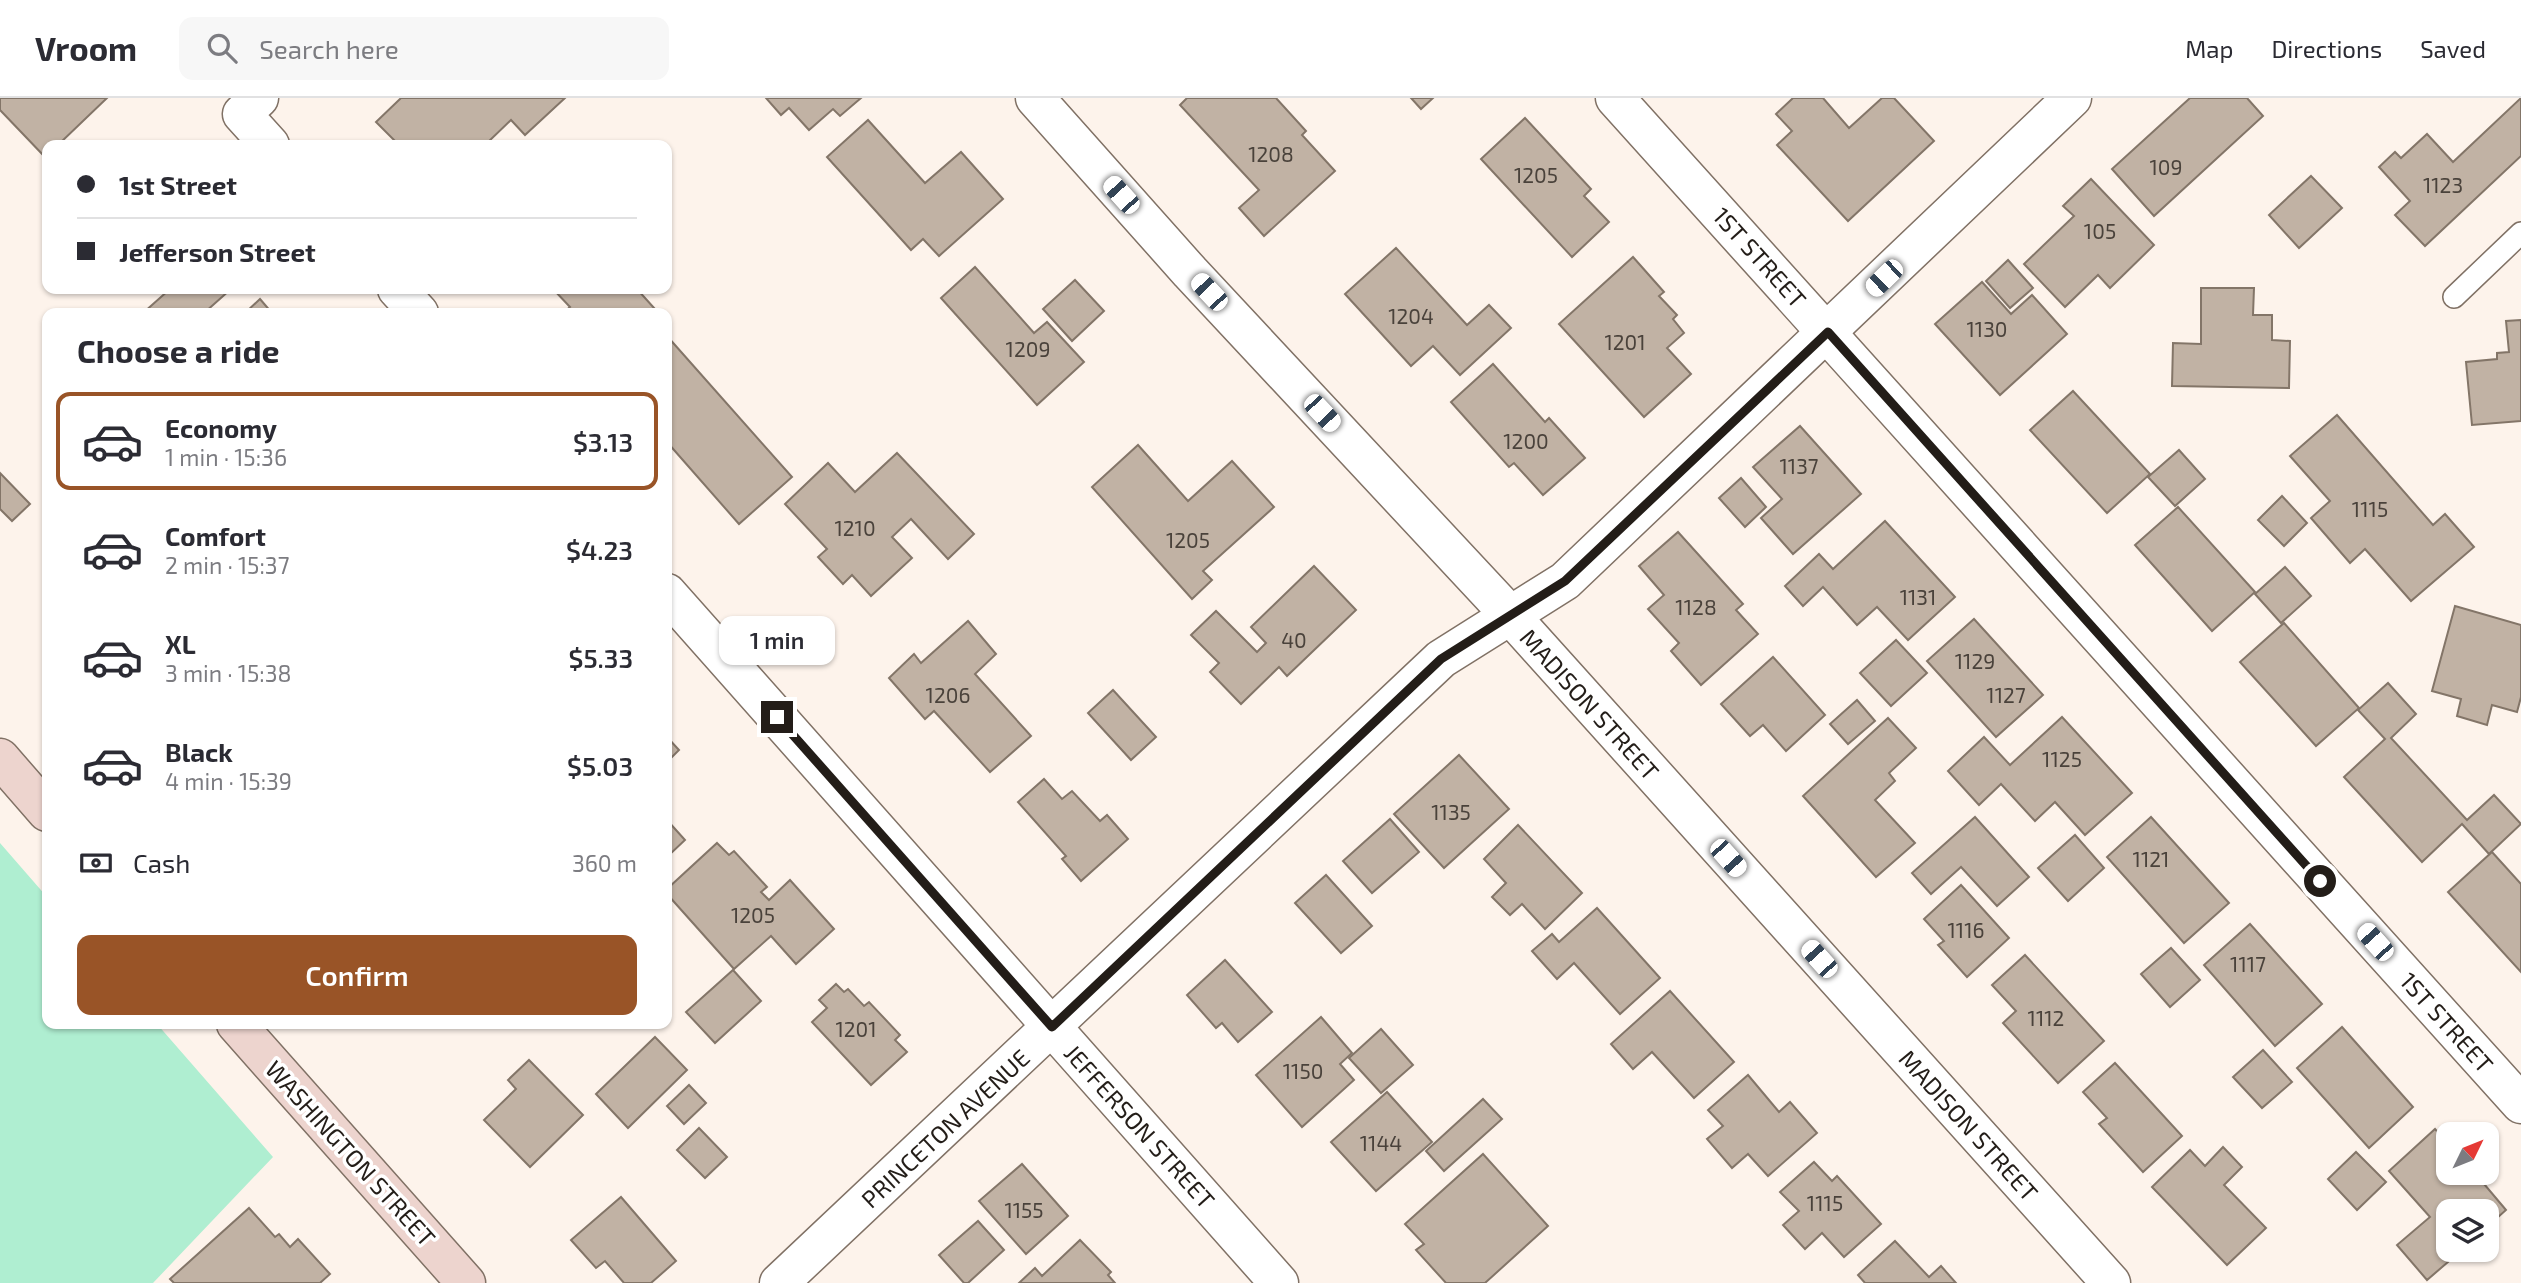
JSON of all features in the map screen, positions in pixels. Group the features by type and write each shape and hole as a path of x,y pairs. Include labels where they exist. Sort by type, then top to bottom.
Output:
{"street":[{"name":"MADISON STREET","path":"1035,98 1190,272 1510,615 2110,1283"},
{"name":"1ST STREET","path":"1615,98 2521,1104"},
{"name":"PRINCETON AVENUE","path":"779,1283 1441,659 1565,581 2072,98"},
{"path":"251,106 268,140"},
{"path":"402,294 414,308"},
{"name":"JEFFERSON STREET","path":"672,599 1279,1283"},
{"path":"0,758 42,805"},
{"name":"WASHINGTON STREET","path":"240,1029 466,1283"}],"lane":[{"path":"2454,297 2521,233"}],"green space":[{"path":"0,843 42,891 42,1029 161,1029 273,1157 153,1283 0,1283"}],"building":[{"path":"0,98 107,98 63,140 42,140 42,154 0,110"},
{"path":"401,98 565,98 525,135 511,120 490,140 394,140 376,122"},
{"path":"766,98 861,98 840,116 833,109 809,130 789,108 781,115"},
{"path":"1187,98 1276,98 1306,131 1302,135 1335,171 1264,236 1239,208 1259,190 1180,105"},
{"path":"1411,98 1433,98 1421,109"},
{"path":"1793,98 1823,98 1849,128 1882,98 1894,98 1934,141 1848,221 1777,145 1792,131 1776,114"},
{"path":"2190,98 2247,98 2263,116 2154,216 2112,169"},
{"path":"2521,98 2521,156 2425,246 2395,215 2410,201 2379,167 2395,152 2401,158 2427,134 2453,162"},
{"path":"1525,118 1591,189 1584,196 1609,222 1572,257 1481,159"},
{"path":"868,120 925,183 961,152 1003,199 939,256 923,239 911,250 827,157"},
{"path":"2311,176 2342,208 2299,248 2269,215"},
{"path":"2091,179 2154,245 2110,288 2098,275 2065,307 2024,264 2074,216 2063,206"},
{"path":"1396,248 1467,325 1489,305 1511,328 1460,375 1433,346 1411,366 1345,294"},
{"path":"1633,257 1664,292 1659,296 1677,315 1673,319 1684,333 1667,348 1691,374 1644,417 1559,324"},
{"path":"2008,260 2033,288 2010,308 1986,281"},
{"path":"975,267 1034,333 1047,322 1084,362 1037,405 941,298"},
{"path":"1075,280 1104,311 1072,341 1043,309"},
{"path":"1982,282 2011,314 2032,295 2067,334 2000,395 1935,324"},
{"path":"2201,288 2254,288 2253,315 2272,315 2272,340 2290,341 2289,388 2172,386 2173,343 2201,344"},
{"path":"164,294 225,294 210,308 149,308"},
{"path":"558,294 641,294 654,308 569,308"},
{"path":"260,299 268,308 250,308"},
{"path":"2521,320 2521,421 2472,425 2466,362 2497,359 2497,353 2509,352 2506,321"},
{"path":"672,342 792,477 739,524 672,448"},
{"path":"1493,364 1545,422 1549,418 1585,458 1543,495 1514,463 1509,467 1451,402"},
{"path":"2073,391 2150,474 2107,513 2030,430"},
{"path":"2337,415 2433,525 2445,514 2474,547 2411,601 2365,549 2350,563 2311,518 2330,501 2290,456"},
{"path":"1800,426 1861,494 1793,554 1761,518 1782,499 1753,467"},
{"path":"1138,445 1188,501 1232,461 1274,507 1203,571 1212,580 1192,599 1092,487"},
{"path":"2179,450 2205,479 2175,506 2148,477"},
{"path":"897,453 974,534 948,559 911,519 892,537 912,558 871,596 852,575 843,584 818,557 827,549 785,504 828,463 855,492"},
{"path":"0,473 30,504 12,521 0,509"},
{"path":"1741,478 1766,507 1745,527 1719,498"},
{"path":"2282,496 2307,523 2284,546 2258,520"},
{"path":"2178,507 2255,592 2212,631 2135,545"},
{"path":"1885,521 1955,597 1908,640 1877,607 1857,625 1823,587 1803,606 1785,586 1819,554 1833,569"},
{"path":"1678,532 1743,604 1736,610 1758,634 1701,685 1671,651 1679,643 1648,609 1664,595 1639,566"},
{"path":"1314,566 1356,610 1287,676 1279,667 1241,704 1210,672 1219,663 1191,635 1216,611 1257,652 1266,643 1251,627"},
{"path":"2285,567 2311,596 2281,623 2255,594"},
{"path":"2455,606 2521,625 2521,697 2517,712 2492,705 2487,725 2457,716 2461,699 2432,691"},
{"path":"1974,619 2043,695 1996,737 1927,661"},
{"path":"968,621 996,654 975,674 1031,736 990,772 934,711 925,719 889,678 914,654 921,663"},
{"path":"2284,623 2359,708 2316,746 2240,662"},
{"path":"1896,640 1927,673 1891,706 1860,673"},
{"path":"1773,657 1825,715 1786,751 1763,725 1750,736 1721,704"},
{"path":"2388,683 2416,714 2391,738 2467,820 2494,795 2521,824 2489,854 2462,824 2422,862 2344,777 2385,739 2358,710"},
{"path":"1113,690 1156,737 1131,760 1088,713"},
{"path":"1857,700 1875,721 1848,744 1830,724"},
{"path":"2062,717 2132,793 2085,835 2055,802 2035,821 2001,784 1979,805 1948,771 1984,737 2010,765"},
{"path":"1888,718 1916,748 1889,773 1895,781 1875,800 1915,843 1876,877 1803,796"},
{"path":"672,742 679,750 672,757"},
{"path":"1459,755 1509,809 1444,868 1394,814"},
{"path":"1044,779 1062,799 1072,791 1100,821 1107,815 1128,839 1081,881 1062,859 1066,856 1018,802"},
{"path":"1975,817 2029,877 1997,906 1961,867 1931,894 1912,873"},
{"path":"2151,817 2229,903 2184,943 2107,857"},
{"path":"1390,819 1419,852 1372,893 1343,861"},
{"path":"1518,825 1582,893 1545,929 1522,904 1510,915 1492,897 1506,883 1484,859"},
{"path":"672,826 685,840 672,852"},
{"path":"2075,835 2104,868 2068,901 2038,868"},
{"path":"717,843 729,855 734,851 767,887 761,892 769,900 790,880 834,929 796,964 771,936 734,969 672,900 672,884"},
{"path":"2492,852 2521,884 2521,972 2448,892"},
{"path":"1326,875 1372,926 1341,953 1295,903"},
{"path":"1961,885 2009,938 1967,977 1938,945 1944,941 1924,919"},
{"path":"1597,908 1660,978 1620,1014 1574,963 1557,979 1532,951 1552,934 1559,942"},
{"path":"2250,924 2322,1004 2275,1046 2204,965"},
{"path":"2171,948 2200,980 2170,1007 2141,974"},
{"path":"2025,955 2104,1041 2058,1083 2003,1023 2016,1011 1992,985"},
{"path":"1225,960 1272,1012 1238,1042 1222,1023 1216,1028 1187,995"},
{"path":"733,970 761,1001 715,1043 686,1012"},
{"path":"836,984 844,992 848,989 864,1006 869,1002 900,1035 895,1040 907,1052 871,1085 812,1022 827,1008 819,1000"},
{"path":"1670,991 1734,1062 1694,1098 1652,1052 1633,1069 1611,1044"},
{"path":"1321,1017 1352,1053 1340,1064 1354,1080 1302,1127 1256,1075"},
{"path":"2342,1027 2413,1107 2369,1148 2297,1068"},
{"path":"1381,1029 1413,1065 1381,1093 1349,1058"},
{"path":"655,1037 687,1070 628,1128 596,1094"},
{"path":"2263,1050 2292,1082 2262,1108 2233,1077"},
{"path":"529,1060 583,1115 530,1167 484,1120 516,1089 508,1080"},
{"path":"2115,1063 2182,1136 2143,1172 2099,1124 2107,1118 2083,1092"},
{"path":"1748,1075 1779,1112 1790,1102 1817,1133 1768,1176 1748,1154 1732,1168 1707,1139 1723,1126 1708,1110"},
{"path":"689,1085 706,1103 684,1124 667,1106"},
{"path":"1387,1092 1432,1142 1376,1191 1331,1142"},
{"path":"1483,1099 1502,1119 1444,1171 1426,1151"},
{"path":"699,1128 727,1157 705,1178 677,1150"},
{"path":"2435,1129 2436,1185 2485,1185 2497,1199 2436,1199 2436,1262 2448,1262 2427,1280 2397,1245 2430,1217 2389,1171"},
{"path":"2223,1147 2242,1167 2224,1185 2266,1228 2227,1265 2152,1187 2190,1150 2205,1166"},
{"path":"2356,1152 2386,1182 2357,1210 2328,1179"},
{"path":"1483,1154 1548,1226 1485,1283 1446,1283 1416,1250 1424,1244 1405,1224"},
{"path":"1814,1162 1832,1181 1837,1176 1881,1224 1844,1257 1822,1233 1805,1249 1783,1225 1799,1211 1780,1192"},
{"path":"1022,1164 1068,1216 1026,1254 979,1201"},
{"path":"621,1197 676,1261 651,1283 624,1283 605,1261 596,1268 571,1240"},
{"path":"2499,1202 2506,1210 2499,1216"},
{"path":"249,1208 275,1237 279,1234 290,1247 298,1239 330,1274 320,1283 174,1283 170,1279"},
{"path":"978,1221 1004,1250 968,1283 964,1283 939,1255"},
{"path":"1080,1240 1111,1272 1108,1275 1115,1283 1019,1283 1035,1268 1042,1276"},
{"path":"1895,1241 1929,1277 1941,1266 1956,1283 1865,1283 1858,1275"}],"route":[{"path":"777,717 1052,1027 1441,659 1565,581 1828,332 2320,881"}]}
